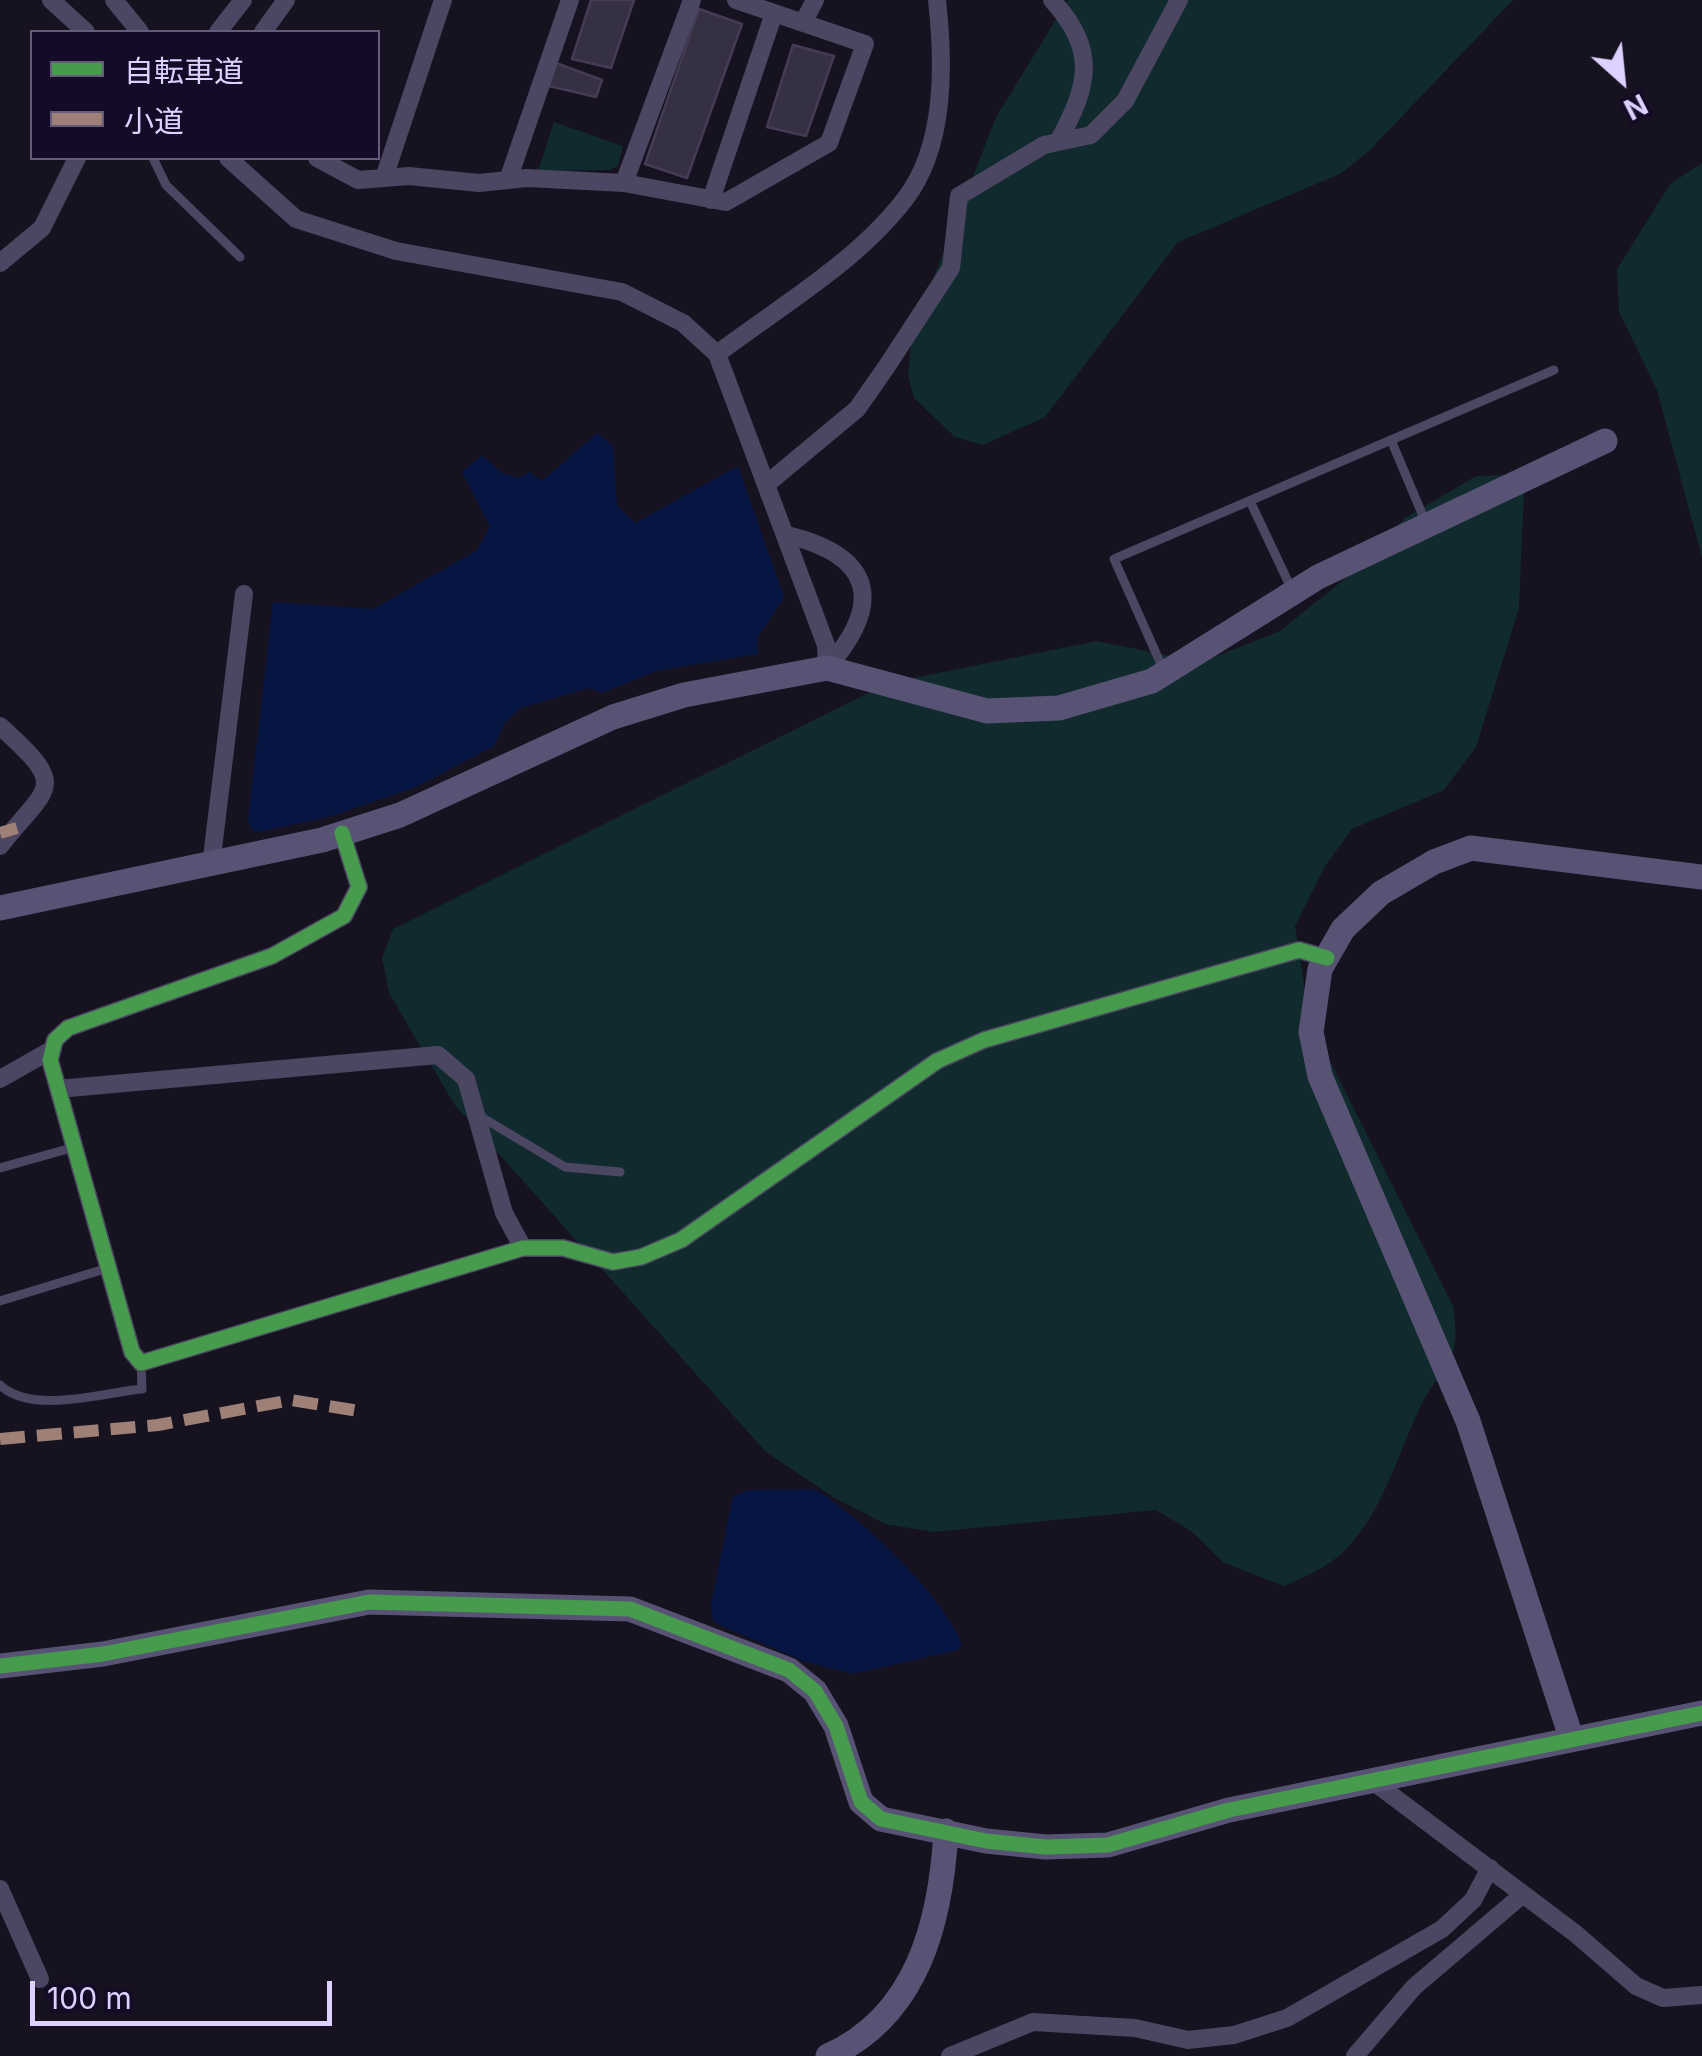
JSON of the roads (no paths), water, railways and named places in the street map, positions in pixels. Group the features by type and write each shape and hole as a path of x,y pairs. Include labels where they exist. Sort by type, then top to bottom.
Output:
{"street":[{"path":"51,0 84,30"},
{"path":"114,0 138,30"},
{"path":"220,30 243,0"},
{"path":"264,30 286,0"},
{"path":"384,178 443,0"},
{"path":"508,180 570,0"},
{"path":"624,182 692,0"},
{"path":"322,160 358,180 409,176 478,183 624,182 726,202 828,143 865,44 736,0"},
{"path":"803,23 815,0"},
{"path":"717,354 858,246 906,198 928,152 940,99 937,0"},
{"path":"1052,0 1075,26 1085,76 1078,105 1058,142"},
{"path":"768,483 857,409 885,369 950,268 958,196 1044,144 1091,136 1125,101 1179,0"},
{"path":"711,200 774,13"},
{"path":"0,262 42,228 77,160"},
{"path":"230,160 296,219 396,251 622,292 682,323 717,354 826,645 827,668"},
{"path":"0,908 342,834 414,809 613,717 684,694 827,668 987,711 1059,708 1152,682 1293,593 1605,441"},
{"path":"787,535 846,559 866,593 863,614 846,646 827,668"},
{"path":"212,865 244,594"},
{"path":"0,726 39,761 45,784 38,806 0,846"},
{"path":"342,834 358,886 344,916 252,966 68,1028 55,1040 50,1060 132,1352 141,1363 523,1248 564,1248 613,1262 641,1257 681,1240 937,1062 984,1040 1299,950 1327,958"},
{"path":"1571,1737 1509,1535 1468,1421 1320,1076 1311,1032 1320,969 1344,929 1381,892 1470,848 1702,877"},
{"path":"0,1078 52,1049"},
{"path":"58,1089 438,1055 466,1080 504,1214 523,1248"},
{"path":"0,1666 103,1654 369,1602 630,1609 789,1670 816,1691 836,1726 861,1802 881,1819 1046,1847 1108,1845 1228,1810 1702,1713"},
{"path":"1370,1779 1576,1934 1636,1986 1663,1998 1702,1994"},
{"path":"828,2056 894,2009 916,1972 937,1906 946,1831"},
{"path":"950,2056 1033,2022 1135,2028 1188,2040 1234,2035 1287,2018 1442,1929 1473,1900 1490,1868"},
{"path":"0,1889 40,1979"},
{"path":"1355,2056 1414,1987 1521,1896"}],"lane":[{"path":"153,160 166,185 240,256"},
{"path":"1165,673 1114,559 1554,370"},
{"path":"1391,440 1427,526"},
{"path":"1250,501 1293,593"},
{"path":"476,1114 564,1168 620,1172"},
{"path":"0,1168 74,1147"},
{"path":"0,1301 108,1268"},
{"path":"0,1385 12,1396 30,1401 142,1389 141,1363"}]}
